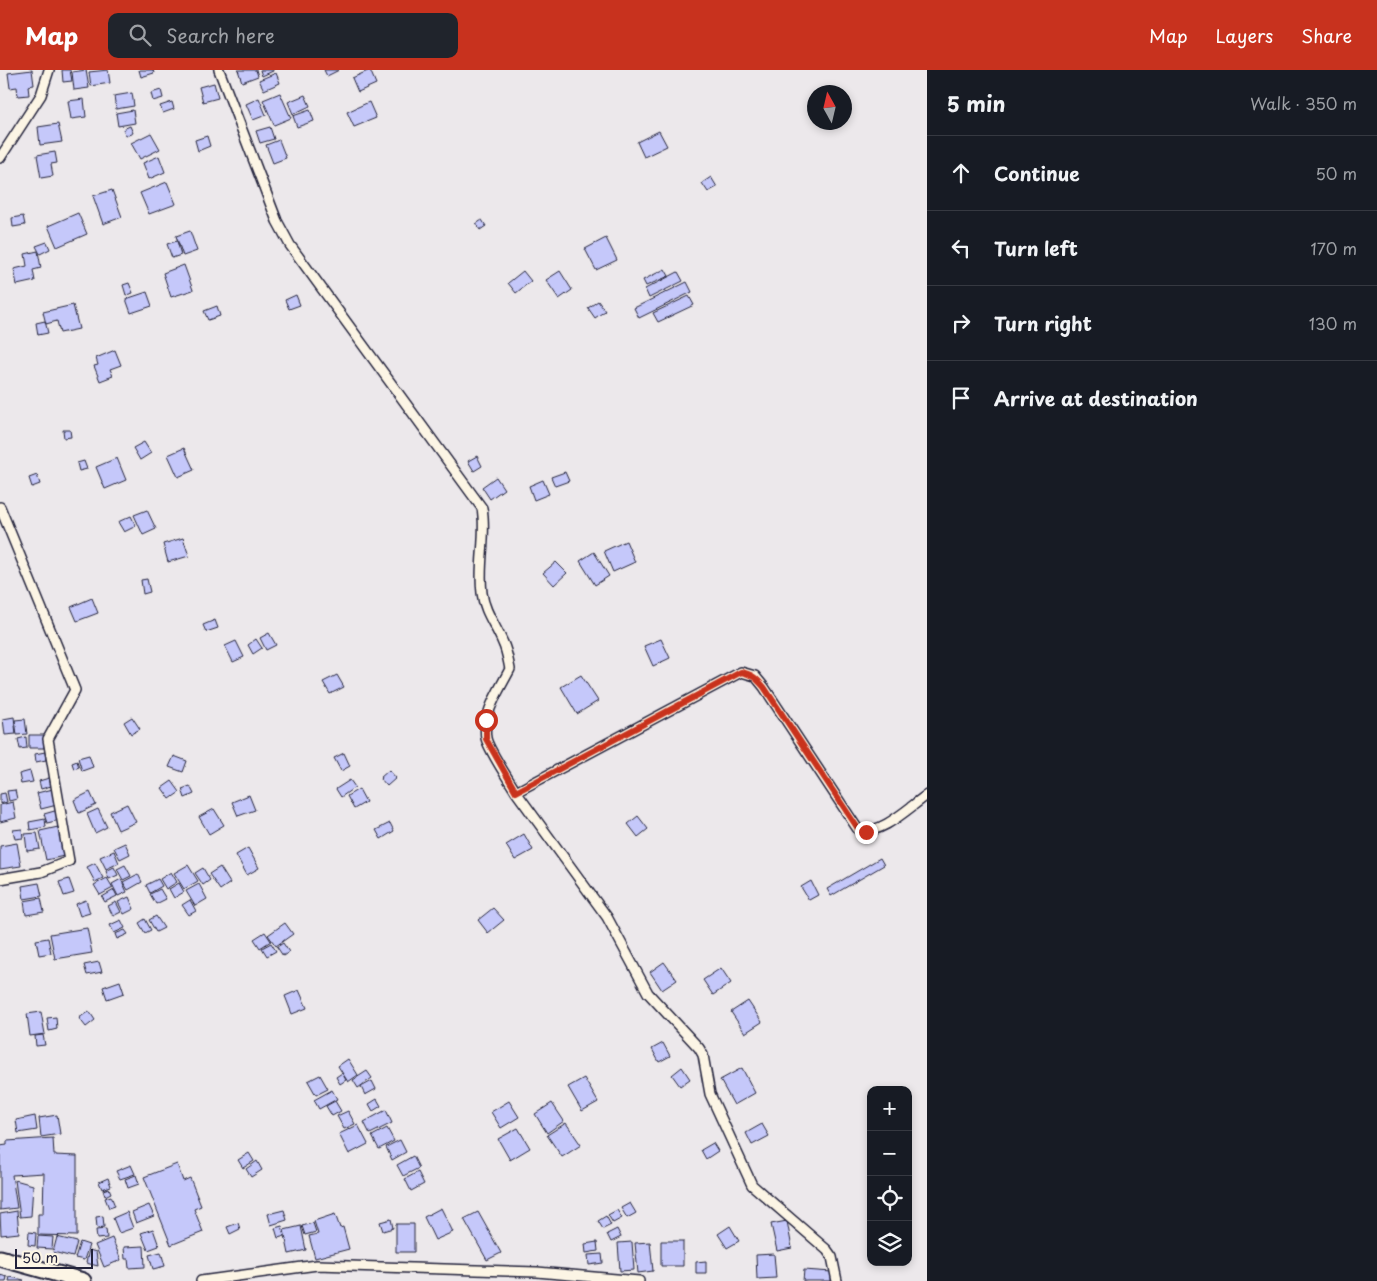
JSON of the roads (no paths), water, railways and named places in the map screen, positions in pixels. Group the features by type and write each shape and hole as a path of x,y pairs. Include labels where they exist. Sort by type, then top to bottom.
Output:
{"main road":[{"path":"0,1258 84,1281"}],"street":[{"path":"0,158 41,95 49,70"},
{"path":"219,70 277,221 290,245 482,508 484,517 480,562 482,595 491,620 504,643 510,669 490,708 486,720 486,739 516,792 607,917 648,993 699,1048 703,1055 710,1094 752,1185 827,1250 835,1265 837,1281"},
{"path":"0,507 75,690 48,739 69,861 42,872 0,879"},
{"path":"516,792 741,672 754,676 764,687 859,830 866,832 878,828 927,795"},
{"path":"201,1281 317,1265 537,1272 639,1281"}]}
